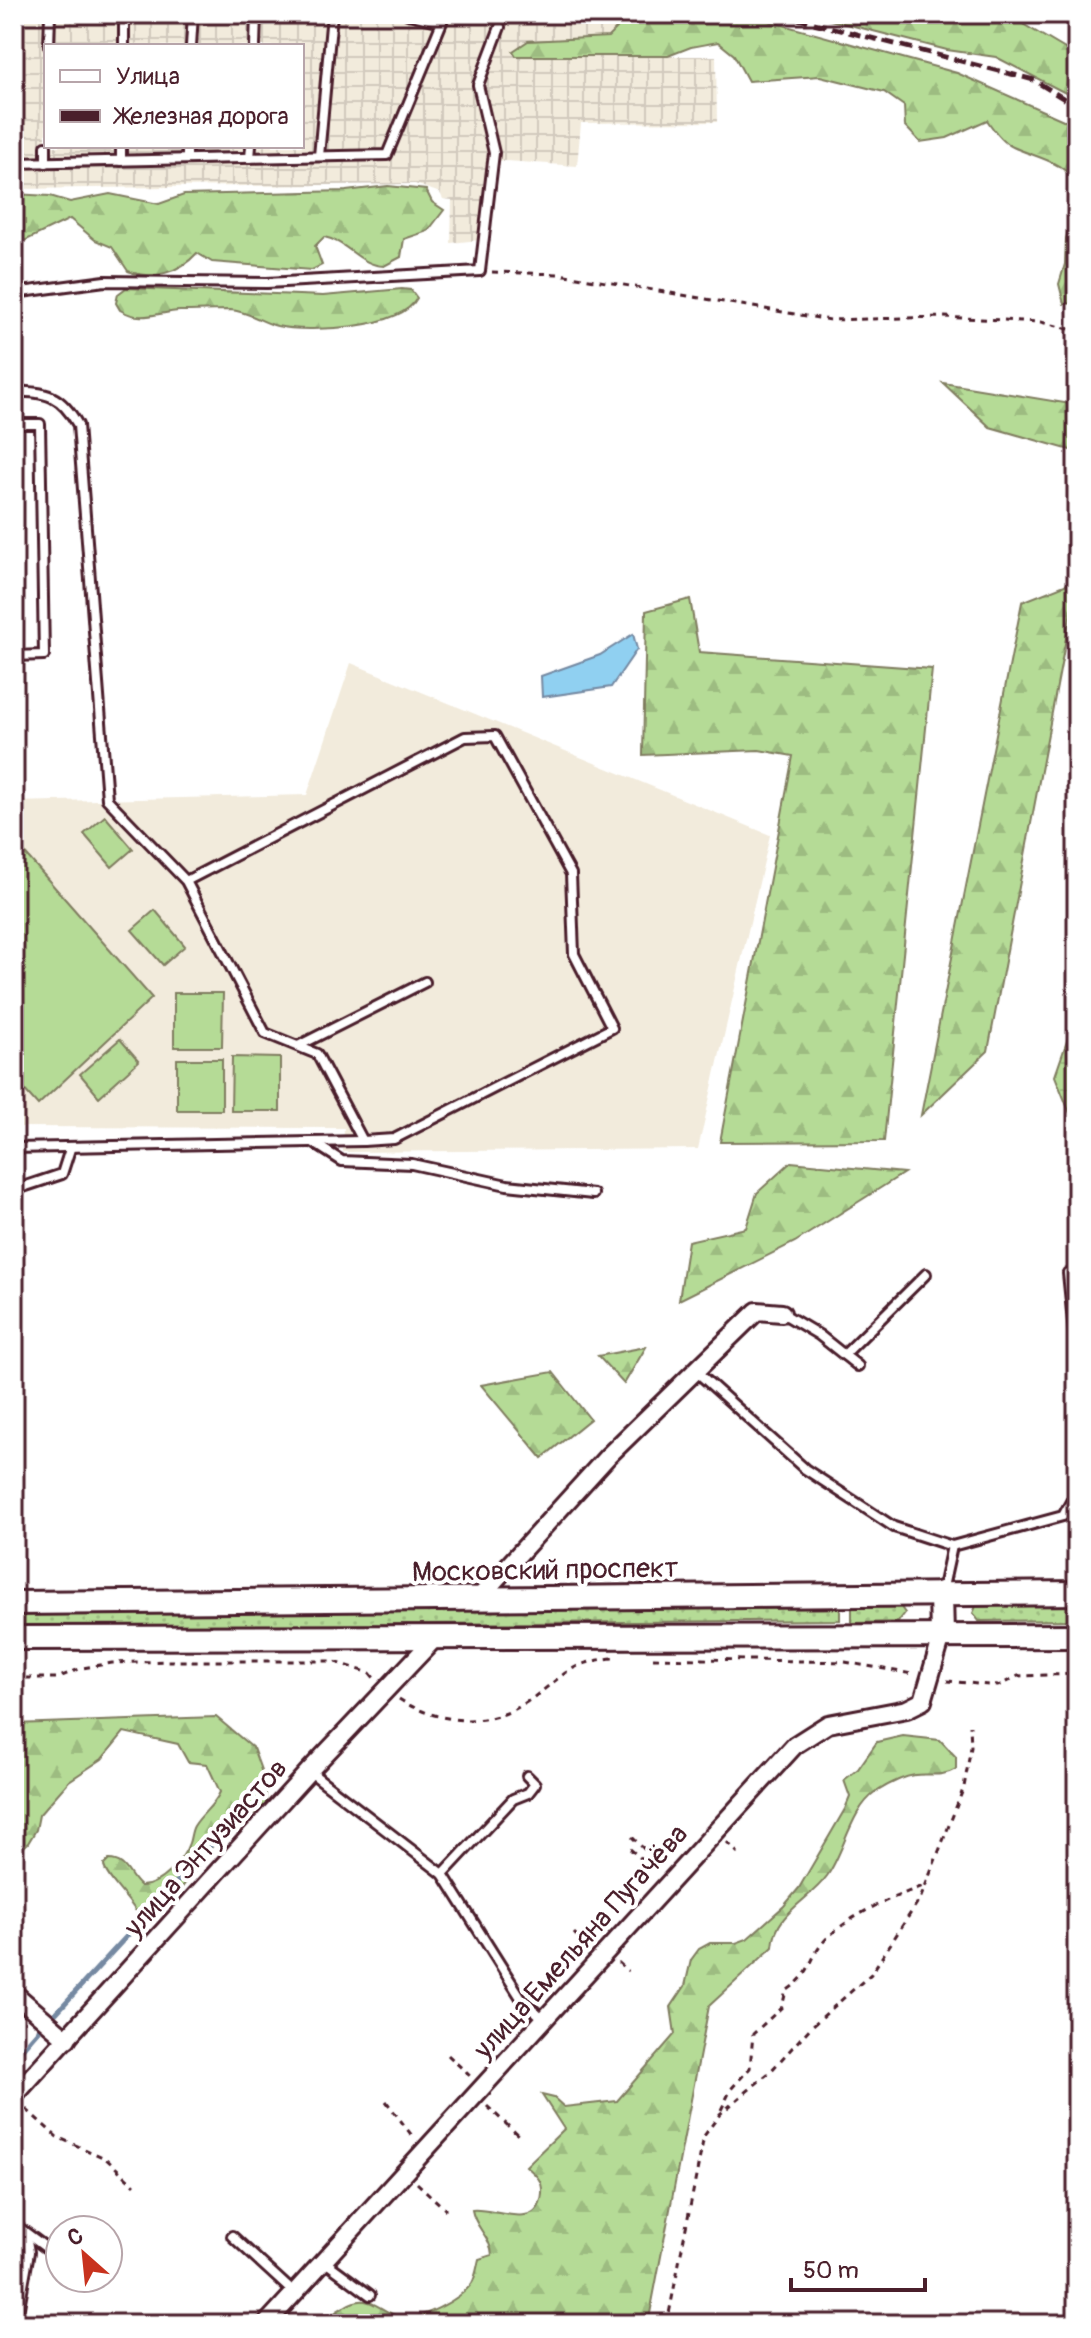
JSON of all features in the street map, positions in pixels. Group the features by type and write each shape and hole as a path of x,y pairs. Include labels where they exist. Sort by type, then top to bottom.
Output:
{"main road":[{"path":"941,1593 942,1636"},
{"name":"Московский проспект","path":"14,1603 1077,1593"},
{"path":"14,1638 1077,1636"}],"street":[{"path":"477,1600 608,1456 757,1311 782,1313"},
{"name":"улица Энтузиастов","path":"19,2102 67,2039 309,1771 438,1635"},
{"name":"улица Емельяна Пугачёва","path":"266,2324 795,1745 828,1724 907,1709 923,1701 942,1636"},
{"path":"14,1993 67,2039"}],"lane":[{"path":"49,44 50,14"},
{"path":"124,14 124,44"},
{"path":"191,44 193,14"},
{"path":"255,44 256,14"},
{"path":"319,156 332,14"},
{"path":"14,163 387,155 442,22 408,14"},
{"path":"1063,14 1077,23"},
{"path":"14,293 105,281 267,283 480,271 494,153 478,85 500,27"},
{"path":"46,148 46,163"},
{"path":"121,148 121,161"},
{"path":"187,148 187,159"},
{"path":"250,158 251,148"},
{"path":"14,391 48,393 68,408 78,425 107,799 186,881 265,1033 317,1054 363,1141"},
{"path":"14,424 40,424 44,655 14,656"},
{"path":"14,1148 394,1139 612,1028 574,954 571,874 495,736 465,737 186,881"},
{"path":"298,1046 425,982"},
{"path":"312,1142 342,1161 412,1164 507,1185 593,1194"},
{"path":"14,1190 62,1174 70,1149"},
{"path":"1068,1273 1077,1361"},
{"path":"844,1355 926,1274"},
{"path":"782,1313 819,1335 858,1366"},
{"path":"697,1372 805,1469 894,1527 952,1546 1063,1516 1077,1491"},
{"path":"941,1593 952,1546"},
{"path":"309,1771 443,1874 523,2001 544,2019"},
{"path":"443,1874 513,1799 528,1793 535,1784 527,1776"},
{"path":"14,2224 44,2247"},
{"path":"19,2307 29,2252 26,2235"},
{"path":"232,2236 294,2293"},
{"path":"323,2261 370,2295"}],"path":[{"path":"480,271 559,274 787,310 830,320 943,317 1041,322 1077,331"},
{"path":"14,1678 57,1678 82,1668 112,1663 332,1661 370,1673 387,1691 429,1716 484,1718 504,1715 523,1705 564,1671 586,1661 617,1658"},
{"path":"648,1658 845,1662 990,1687 1018,1676 1077,1674"},
{"path":"720,2114 770,2072 812,2026 871,1974 926,1885 964,1787 971,1747 970,1725"},
{"path":"632,1837 651,1856 684,1868"},
{"path":"630,1849 670,1883"},
{"path":"667,2324 704,2136 720,2114 731,2089 750,2068 753,2034 782,2007 786,1991 804,1979 826,1940 878,1903 926,1885"},
{"path":"448,2055 520,2137"},
{"path":"386,2101 423,2153"},
{"path":"19,2102 57,2137 105,2158 135,2185"},
{"path":"405,2172 446,2210"}],"shaded area":[{"path":"14,14 613,14 617,28 608,37 528,41 516,56 716,56 717,122 581,123 577,166 490,160 479,240 451,243 452,200 443,199 440,193 415,184 14,189"},
{"path":"351,663 770,835 698,1149 343,1152 344,1128 14,1127 14,802 307,795"}],"green space":[{"path":"613,14 743,14 957,73 1077,126 1077,187 1059,166 1006,142 987,120 947,138 920,142 905,126 904,106 884,92 820,76 748,81 734,55 718,42 691,47 668,56 516,56 513,51 528,41 608,37 617,28"},
{"path":"807,14 1006,14 1077,56 1077,99 996,57 947,50"},
{"path":"388,186 426,190 432,202 444,210 428,231 404,239 401,257 384,266 368,262 340,243 324,237 315,246 322,265 312,270 212,262 197,253 183,265 166,273 137,274 128,271 112,247 95,240 70,219 14,246 14,194 50,196 70,202 110,194 159,204 184,195 346,191"},
{"path":"1077,194 1077,303 1064,304 1059,284"},
{"path":"126,288 323,296 402,289 411,290 417,298 408,308 374,322 310,329 277,326 230,310 136,316 120,310 116,303 118,294"},
{"path":"943,383 1077,405 1077,452 990,427"},
{"path":"1077,580 988,1051 921,1115 1022,602"},
{"path":"690,599 699,652 932,669 884,1141 720,1142 793,756 759,750 643,755 646,611"},
{"path":"105,816 133,849 112,867 84,834"},
{"path":"14,841 152,998 38,1105 14,1078"},
{"path":"155,910 185,946 163,965 132,930"},
{"path":"174,993 223,993 222,1047 174,1047"},
{"path":"1077,1012 1077,1131 1055,1076"},
{"path":"120,1039 139,1061 99,1097 80,1074"},
{"path":"232,1057 280,1058 280,1111 231,1111"},
{"path":"177,1059 222,1059 222,1110 177,1110"},
{"path":"791,1162 904,1173 795,1242 679,1300 688,1241 746,1228 757,1193"},
{"path":"646,1347 624,1384 598,1356"},
{"path":"553,1372 590,1419 542,1458 481,1385"},
{"path":"1077,1602 1077,1620 979,1621 973,1613 977,1604"},
{"path":"840,1606 840,1620 14,1628 14,1614"},
{"path":"900,1606 905,1613 898,1622 852,1623 852,1607"},
{"path":"216,1717 253,1748 266,1784 266,1805 215,1843 170,1900 147,1912 135,1910 104,1865 109,1860 120,1863 140,1886 162,1878 181,1857 194,1826 220,1792 207,1764 188,1762 178,1744 124,1732 102,1759 69,1781 39,1815 36,1830 14,1856 14,1724"},
{"path":"903,1736 940,1740 956,1757 956,1769 905,1778 880,1789 867,1800 827,1876 786,1916 775,1935 773,1947 709,2006 648,2324 327,2324 336,2312 360,2301 373,2303 400,2317 418,2316 439,2308 467,2289 479,2259 492,2255 472,2210 524,2215 533,2212 539,2205 541,2184 526,2166 564,2129 542,2095 554,2098 564,2107 617,2101 675,2034 671,2007 685,1986 691,1960 699,1949 710,1943 736,1943 747,1939 784,1906 799,1888 845,1809 850,1797 844,1780 858,1769 877,1742"}],"water":[{"path":"633,634 637,649 611,687 542,697 541,676 600,655"}],"waterway":[{"path":"56,2013 244,1809"},
{"path":"14,2058 42,2026"}],"railway":[{"path":"779,14 1034,80 1077,107"}]}
